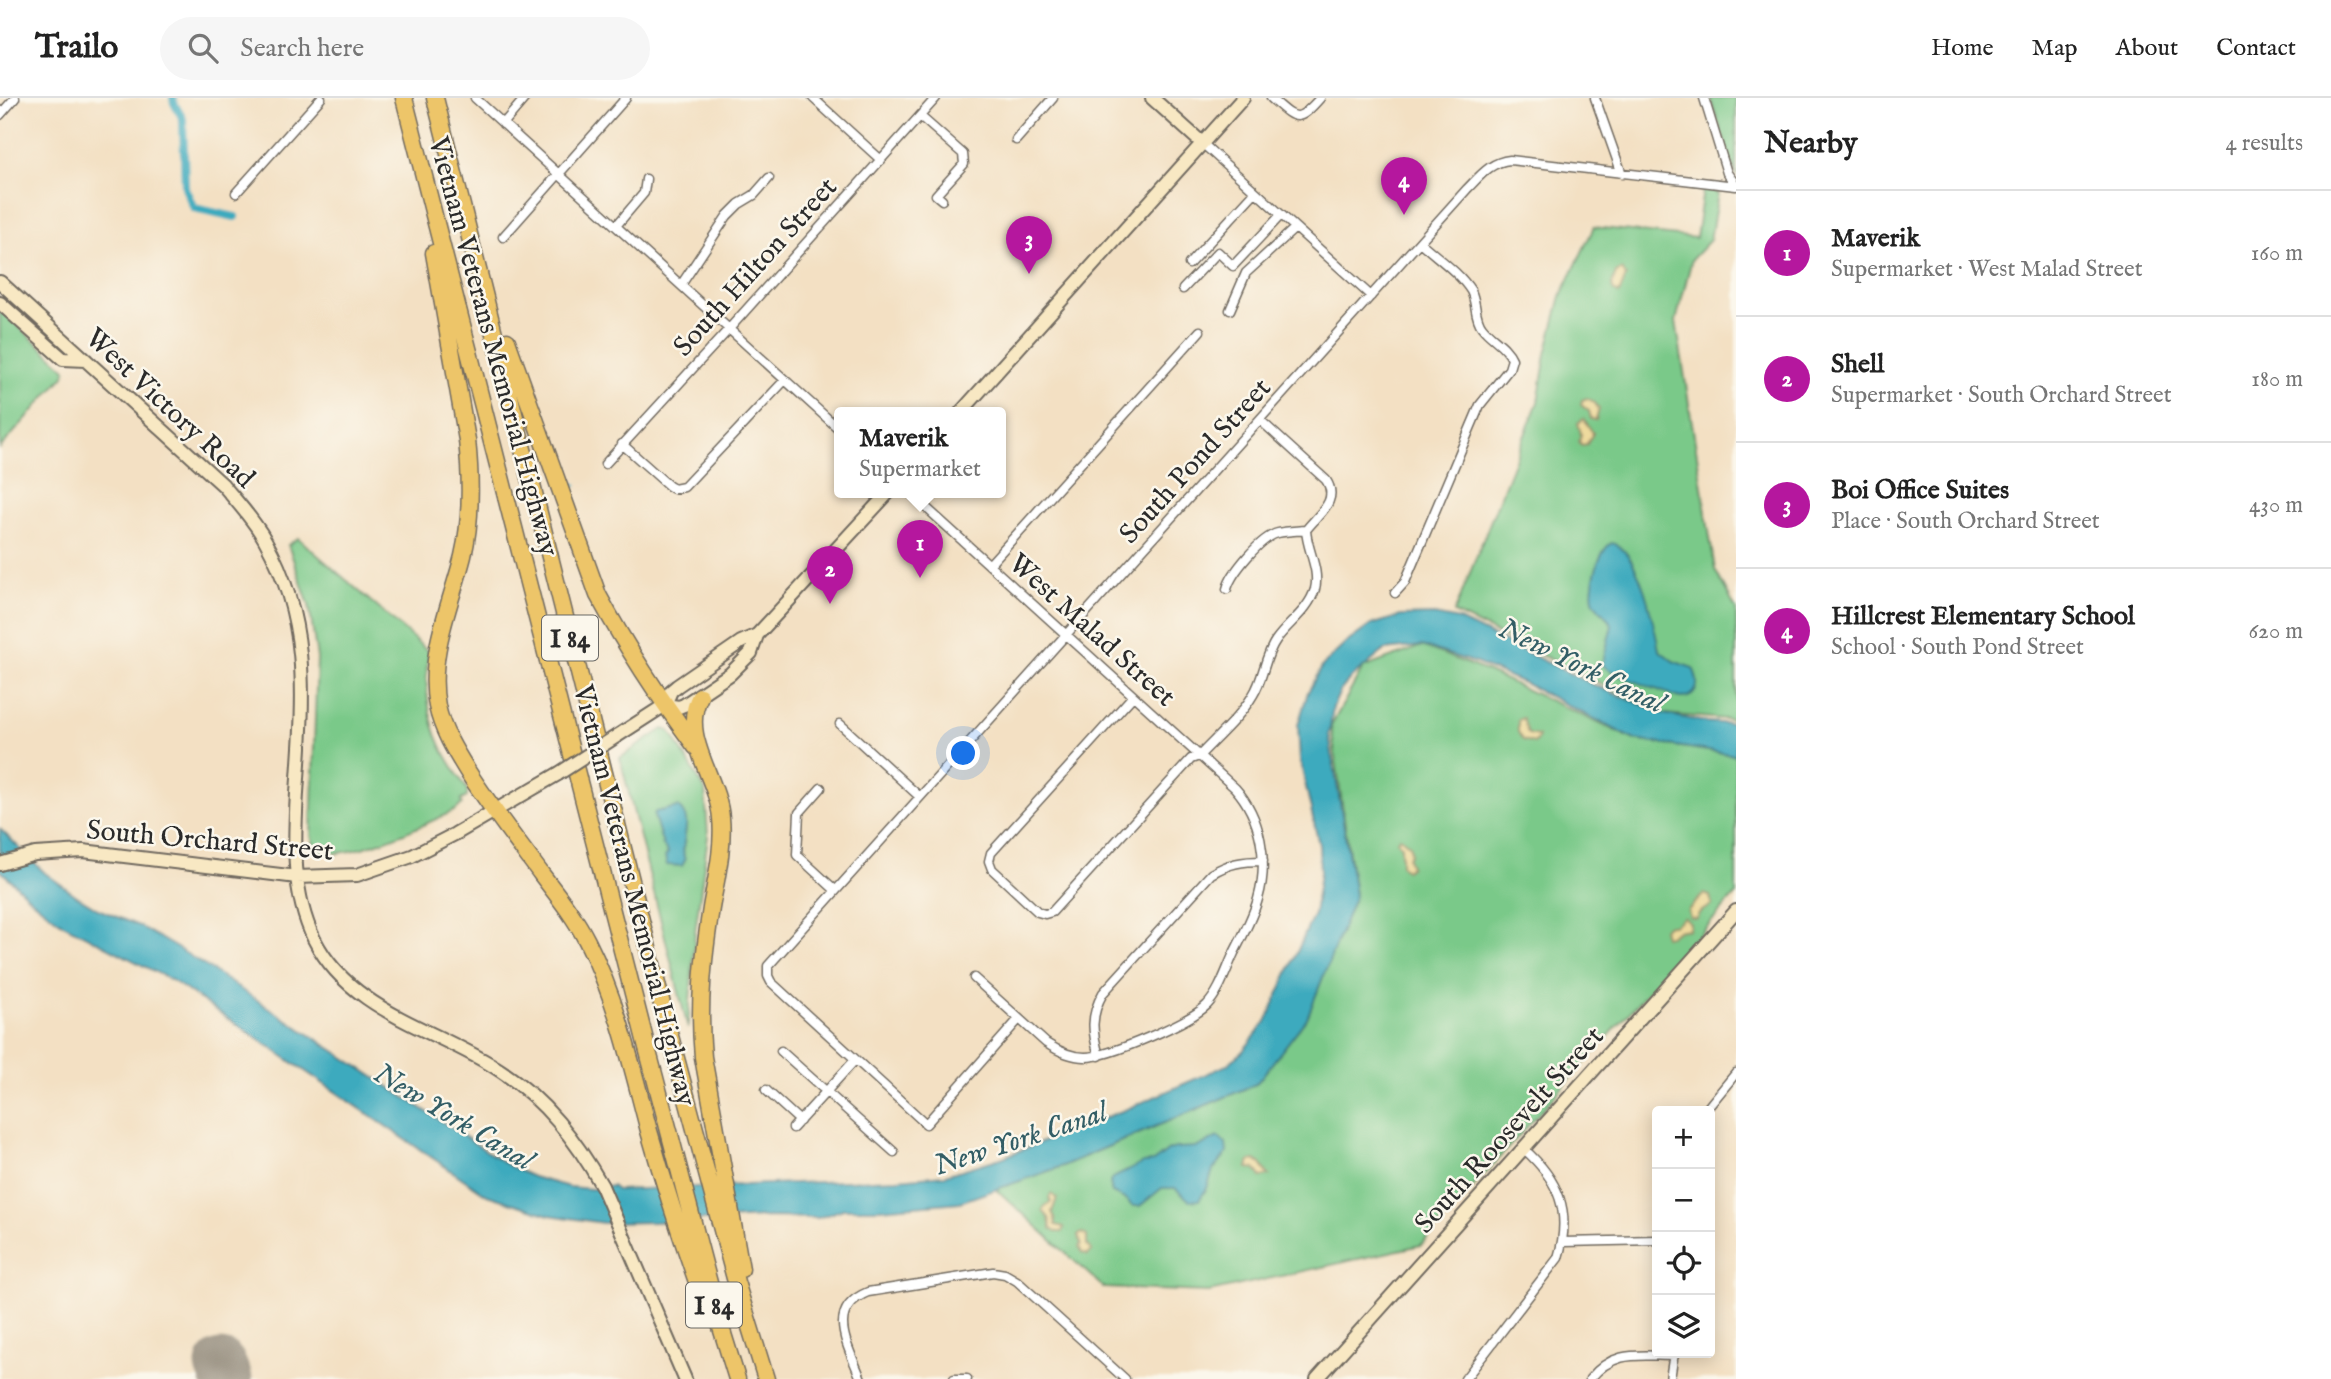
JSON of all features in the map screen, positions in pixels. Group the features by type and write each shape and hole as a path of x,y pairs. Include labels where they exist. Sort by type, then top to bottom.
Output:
{"highway":[{"name":"Vietnam Veterans Memorial Highway","path":"404,98 695,1230 736,1379"},
{"name":"Vietnam Veterans Memorial Highway","path":"435,98 670,1037 709,1177 728,1227"},
{"path":"414,141 465,427 470,470 470,498 463,553 437,655 435,678 440,719 448,737 495,811 586,938 604,978 678,1230 713,1328 736,1379"},
{"path":"474,250 598,595 666,705 700,753"},
{"path":"700,696 694,715 694,729 700,753 713,783 721,817 721,849 703,965 700,1016 703,1057 726,1177 728,1227"},
{"name":"I 84","path":"728,1227 751,1337 766,1379"}],"main road":[{"path":"1152,98 1202,143"},
{"path":"965,407 1243,98"},
{"name":"West Victory Road","path":"0,282 223,485 265,539 286,585 302,654 303,700 294,837 301,909 310,929 326,959 340,977 373,1003 477,1056 528,1090 550,1111 569,1134 601,1186 620,1224 685,1379"},
{"path":"0,303 63,359 86,360"},
{"name":"South Orchard Street","path":"0,864 26,856 59,851 99,851 297,877 357,875 412,856 558,774 666,705 671,691 677,686 741,642 757,635 883,498"},
{"name":"South Orchard Street","path":"666,705 679,707 700,696 730,674 751,653 757,635"},
{"name":"South Roosevelt Street","path":"1317,1379 1736,911"}],"street":[{"path":"0,115 15,98"},
{"path":"236,193 321,98"},
{"path":"475,98 834,424"},
{"path":"503,124 526,98"},
{"path":"503,237 626,98"},
{"path":"813,98 881,160"},
{"name":"South Hilton Street","path":"604,464 936,98"},
{"path":"1016,140 1054,98"},
{"path":"1271,98 1291,116 1300,117 1320,98"},
{"path":"1595,98 1622,174"},
{"path":"1704,98 1727,173 1736,185"},
{"path":"920,116 963,154 964,164 936,195 942,200"},
{"path":"1202,143 1371,296"},
{"name":"South Pond Street","path":"855,1060 771,982 767,970 771,961 1481,175 1500,162 1510,160 1736,185"},
{"path":"681,285 727,216 739,204 754,195 769,178"},
{"path":"616,226 643,193 646,179"},
{"path":"1189,264 1255,192"},
{"path":"1184,289 1218,252 1233,266 1282,215"},
{"path":"1230,310 1246,273 1295,228"},
{"path":"1395,593 1405,582 1480,405 1509,369 1512,359 1507,350 1483,328 1472,293 1462,280 1420,242"},
{"path":"989,565 1200,331"},
{"path":"622,444 669,486 674,489 684,487 785,380"},
{"path":"1227,589 1235,572 1269,536 1306,530 1328,505 1332,493 1326,480 1260,421"},
{"name":"West Malad Street","path":"916,498 1247,801 1254,816 1263,861"},
{"path":"1132,696 991,853 989,861 992,869 1038,912 1052,912 1191,760 1199,756 1251,699 1276,640 1307,606 1316,587 1315,569 1306,530"},
{"path":"840,724 920,797"},
{"path":"821,788 799,813 797,855 835,890"},
{"path":"974,978 1059,1051 1072,1056 1099,1056 1186,1021 1209,1003 1215,994 1255,908 1262,881 1263,861 1240,861 1223,866 1211,874 1103,993 1092,1023 1099,1056"},
{"path":"766,1090 797,1124 855,1060 926,1124 1019,1019"},
{"path":"781,1051 894,1152"},
{"path":"1709,1106 1736,1073"},
{"path":"1465,1379 1558,1258 1563,1242 1563,1211 1559,1195 1551,1178 1524,1149"},
{"path":"1563,1242 1652,1240"},
{"path":"861,1379 844,1335 842,1322 846,1307 855,1297 868,1292 993,1272 1005,1274 1017,1281 1125,1379"},
{"path":"1590,1379 1611,1360 1652,1355"},
{"path":"1670,1379 1673,1358"},
{"path":"954,1379 967,1379"}],"green space":[{"path":"1710,98 1736,98 1736,176 1712,103"},
{"path":"1703,190 1718,193 1710,240 1692,259 1676,321 1715,570 1736,609 1736,720 1664,714 1454,613 1538,402 1546,354 1561,296 1594,227 1696,238"},
{"path":"0,310 66,369 64,376 0,448"},
{"path":"298,538 429,652 427,687 433,724 444,752 467,789 467,797 461,800 462,804 456,810 389,839 351,851 323,852 313,843 311,835 317,658 309,605 288,545"},
{"path":"1422,646 1486,671 1635,740 1736,755 1736,894 1421,1245 1209,1292 1104,1288 996,1189 1060,1167 1256,1084 1307,1018 1355,895 1331,726 1363,668"},
{"path":"663,729 670,731 705,790 708,836 695,932 688,1029 620,758"}],"sand":[{"path":"1622,270 1626,276 1619,294 1613,290 1612,284 1616,273"},
{"path":"1587,398 1599,409 1596,420 1591,419 1589,411 1581,405 1582,400"},
{"path":"1584,419 1593,433 1587,444 1582,445 1579,442 1581,434 1578,423"},
{"path":"1523,718 1528,734 1538,736 1534,743 1523,740 1518,732 1518,720"},
{"path":"1400,837 1410,845 1411,853 1408,858 1411,866 1406,870 1401,866 1401,847 1397,840"},
{"path":"1704,894 1710,896 1712,905 1700,912 1696,918 1690,917 1688,910"},
{"path":"1684,917 1690,923 1689,929 1665,936 1663,929 1666,925 1674,925"},
{"path":"1255,1160 1269,1176 1261,1177 1256,1169 1248,1168 1250,1161"},
{"path":"1051,1194 1057,1198 1052,1212 1056,1225 1064,1227 1062,1232 1051,1229 1049,1218 1043,1211 1051,1202"},
{"path":"1082,1233 1087,1236 1087,1245 1092,1251 1088,1255 1082,1253 1079,1247 1081,1244 1078,1235"}],"water":[{"path":"1612,543 1622,549 1638,573 1659,650 1673,661 1693,668 1697,684 1691,695 1680,698 1618,675 1602,665 1612,625 1594,602 1592,589 1599,561"},
{"path":"1434,615 1459,620 1596,686 1664,714 1706,722 1736,724 1736,755 1635,740 1526,684 1476,663 1422,646 1385,650 1352,677 1340,691 1333,707 1329,735 1355,895 1307,1018 1256,1084 1060,1167 960,1202 880,1209 843,1209 818,1218 767,1217 603,1223 549,1215 487,1195 173,981 63,924 0,870 0,829 45,873 77,896 98,909 139,926 187,954 511,1167 533,1177 569,1187 592,1189 612,1186 617,1190 945,1175 1001,1158 1127,1109 1227,1065 1242,1052 1266,1022 1314,914 1320,873 1319,845 1300,760 1298,725 1308,692 1323,665 1346,643 1371,625 1401,616"},
{"path":"678,807 686,818 683,846 685,860 682,866 667,865 665,857 668,853 654,816 655,812"},
{"path":"1218,1137 1226,1144 1227,1153 1213,1170 1207,1188 1199,1200 1190,1201 1175,1188 1162,1188 1140,1206 1132,1206 1127,1200 1112,1193 1110,1182 1113,1178 1143,1163 1153,1162 1169,1150 1198,1147"}],"waterway":[{"path":"173,98 183,119 185,188 194,208 235,217"},
{"path":"571,483 576,485"}],"runway":[{"path":"221,1365 227,1379"}],"place":[{"name":"Hillcrest Elementary School","path":"1404,215"},
{"name":"Boi Office Suites","path":"1029,274"},
{"name":"Maverik","path":"920,578"},
{"name":"Shell","path":"830,604"}],"water label":[{"name":"New York Canal","path":"1582,665"},
{"name":"New York Canal","path":"454,1116"},
{"name":"New York Canal","path":"1020,1138"}]}
